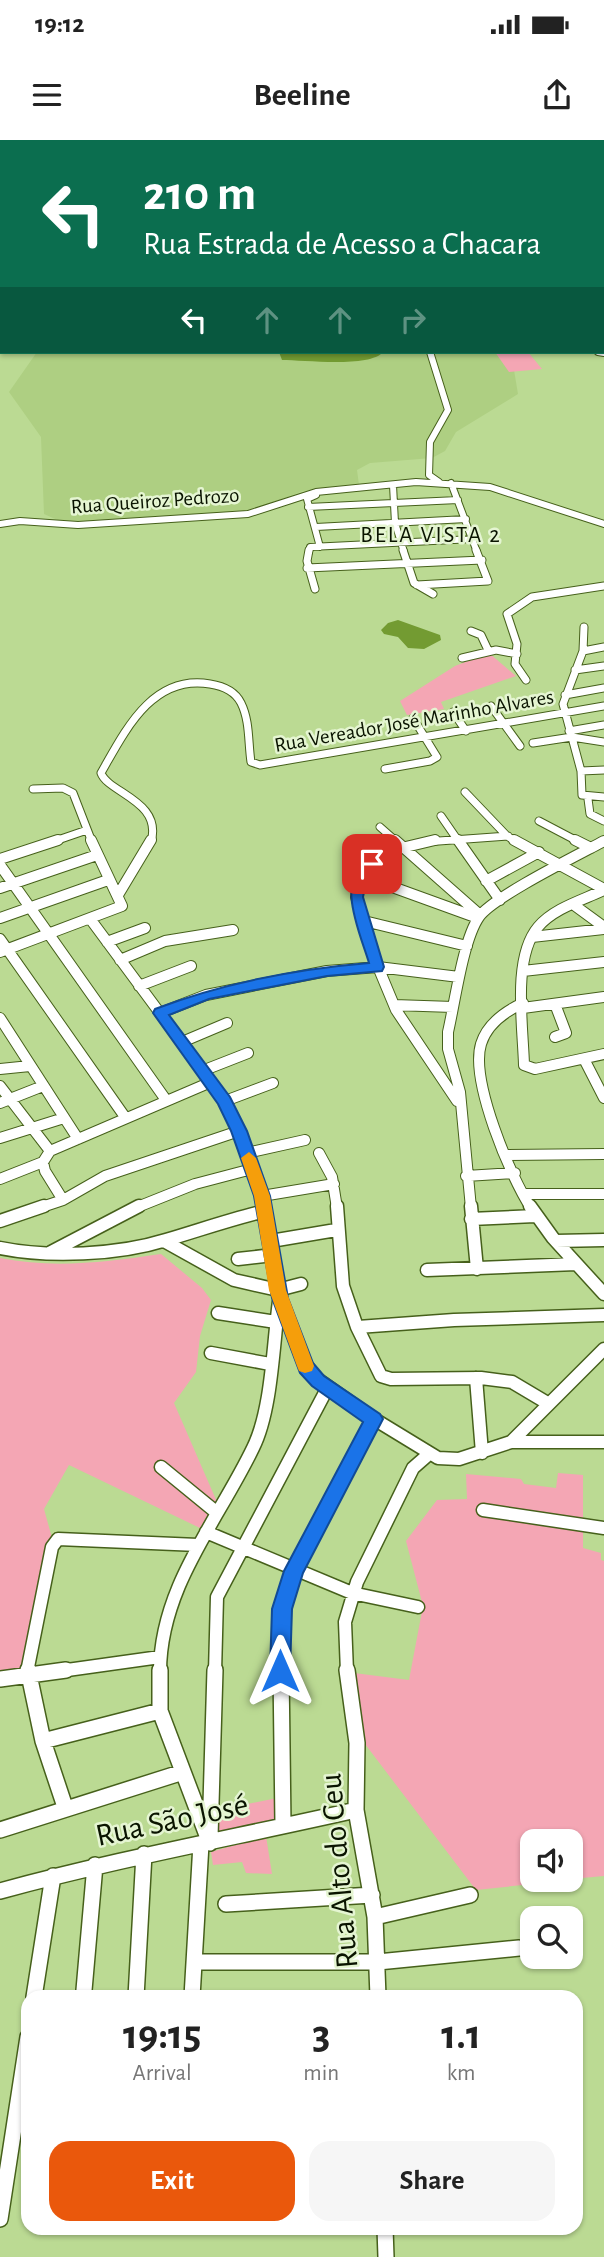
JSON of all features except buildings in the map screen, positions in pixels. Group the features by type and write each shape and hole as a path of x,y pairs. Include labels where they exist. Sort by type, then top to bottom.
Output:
{"street":[{"path":"416,482 425,475 425,442 444,411 429,354"},
{"path":"429,354 449,410 430,442 429,475 439,482"},
{"path":"320,547 308,507 307,499 310,496 416,482 490,487 604,524"},
{"path":"393,484 452,484"},
{"path":"393,484 395,523 407,564 416,585 433,594"},
{"name":"Rua Queiroz Pedrozo","path":"0,524 13,521 78,526 248,514 316,492 393,484"},
{"path":"416,585 488,581 452,484"},
{"path":"308,507 458,500"},
{"path":"316,527 466,519"},
{"path":"315,589 307,568 310,547 474,539"},
{"path":"307,568 482,560"},
{"path":"526,680 518,670 517,644 506,618 509,612 532,597 604,586"},
{"path":"584,627 583,651 565,695 563,714 581,771 582,795 604,797"},
{"path":"471,631 481,635 488,650"},
{"path":"583,651 604,647"},
{"path":"462,658 488,650 517,654"},
{"path":"575,670 600,666 604,676"},
{"name":"Rua Vereador José Marinho Alvares","path":"118,895 152,837 153,827 124,789 103,779 101,773 142,706 163,691 184,683 197,682 214,684 232,692 239,699 249,725 251,762 260,765 604,706"},
{"path":"565,695 604,688"},
{"path":"491,706 520,746"},
{"path":"453,712 466,731"},
{"path":"385,769 435,759 436,755 413,718"},
{"path":"533,743 604,725"},
{"path":"570,734 604,742"},
{"path":"581,771 604,770"},
{"path":"4,951 118,909 122,903 108,880 71,791 59,787 33,789"},
{"path":"465,792 507,836 563,864 604,889"},
{"path":"588,799 590,814 604,821"},
{"path":"441,816 500,900"},
{"path":"539,821 591,848"},
{"path":"380,827 479,917"},
{"path":"0,859 87,830"},
{"path":"459,1106 453,1092 404,1025 394,1005 377,967 356,897 357,887 372,864 402,847 423,840 507,836"},
{"path":"477,1269 459,1088 448,1049 448,1032 467,946 479,917 500,900 604,841"},
{"path":"486,881 539,852"},
{"path":"0,888 97,855"},
{"path":"0,865 166,1100"},
{"path":"362,876 479,917"},
{"path":"0,918 108,880"},
{"path":"604,889 537,928 523,971 524,1065 535,1069 604,1055"},
{"path":"574,905 604,928"},
{"path":"91,919 225,1101 239,1131 262,1196 279,1294 306,1368 374,1419 429,1454 448,1460 482,1453 511,1442 604,1442"},
{"path":"364,921 467,946"},
{"path":"107,942 145,928"},
{"path":"532,937 604,928"},
{"path":"120,960 165,941 233,930"},
{"path":"0,939 4,951 125,1116"},
{"path":"523,971 604,962"},
{"path":"139,986 191,965"},
{"path":"160,1013 206,995 327,971 377,967 459,977"},
{"path":"604,997 510,1008 484,1037 480,1049 485,1102 523,1194 535,1216 604,1294"},
{"path":"555,1004 566,1034 555,1037"},
{"path":"394,1005 453,1007"},
{"path":"0,1018 78,1139"},
{"path":"183,1042 227,1023"},
{"path":"202,1071 248,1053"},
{"path":"584,1059 603,1094"},
{"path":"0,1069 30,1066"},
{"path":"0,1179 43,1163 50,1151 125,1116 211,1082"},
{"path":"225,1101 273,1083"},
{"path":"0,1086 5,1101 50,1151"},
{"path":"5,1101 43,1086"},
{"path":"0,1138 64,1118"},
{"path":"0,1221 63,1200 105,1176 239,1131"},
{"path":"247,1153 305,1140"},
{"path":"319,1153 333,1173 341,1277 358,1327 379,1373 386,1378 475,1378 519,1384 549,1404"},
{"path":"507,1155 604,1154"},
{"path":"43,1163 63,1200"},
{"path":"49,1254 123,1213 195,1184 252,1169"},
{"path":"466,1176 515,1173"},
{"path":"262,1196 334,1184"},
{"path":"523,1194 604,1195"},
{"path":"0,1248 13,1253 49,1254 108,1251 164,1241 220,1221 265,1210"},
{"path":"471,1219 535,1216"},
{"path":"271,1241 336,1230"},
{"path":"556,1241 604,1240"},
{"path":"164,1241 234,1280 279,1294 301,1284"},
{"path":"238,1259 273,1255"},
{"path":"428,1270 576,1264"},
{"path":"205,1844 183,1772 160,1711 160,1657 168,1611 198,1545 259,1434 263,1421 279,1294"},
{"path":"218,1313 276,1322"},
{"path":"358,1327 454,1320 604,1315"},
{"path":"511,1442 604,1349"},
{"path":"211,1353 270,1364"},
{"path":"475,1378 482,1453"},
{"path":"192,1990 205,1844 218,1597 242,1546 328,1387"},
{"path":"283,1825 282,1609 294,1571 374,1419"},
{"name":"Rua Alto do Ceu","path":"379,1990 375,1917 356,1810 357,1743 343,1637 352,1593 396,1499 413,1468 429,1454"},
{"path":"161,1467 216,1512"},
{"path":"483,1510 604,1528"},
{"path":"206,1532 352,1593 418,1607"},
{"path":"65,1807 43,1741 27,1674 52,1547 58,1539 198,1545"},
{"path":"0,1679 160,1657"},
{"path":"43,1741 160,1711"},
{"path":"0,1830 65,1807 183,1772"},
{"name":"Rua São José","path":"0,1892 95,1865 205,1844 356,1810"},
{"path":"136,1990 144,1854"},
{"path":"84,1990 95,1865"},
{"path":"35,1990 53,1876"},
{"path":"226,1904 372,1895"},
{"path":"375,1917 470,1895"},
{"path":"194,1962 378,1962 519,1948"},
{"path":"0,2219 21,2083"},
{"path":"385,2235 386,2257"}],"shaded area":[{"path":"36,354 511,354 518,394 456,432 445,451 432,458 370,463 357,470 359,485 303,491 249,512 62,522 44,514 41,437 9,392"},
{"path":"280,354 380,354 351,362 282,360"},
{"path":"496,354 530,354 542,369 509,372"},
{"path":"398,620 440,635 441,640 424,649 408,648 398,637 384,634 381,630 388,623"},
{"path":"489,653 516,676 441,702 444,709 407,715 400,701 455,666"},
{"path":"161,1254 202,1288 211,1300 200,1336 196,1372 174,1403 217,1502 200,1528 69,1465 44,1509 52,1538 24,1672 0,1673 0,1258 60,1264"},
{"path":"558,1473 583,1475 583,1548 601,1553 601,1560 604,1561 604,1876 583,1878 583,1829 520,1829 520,1885 476,1890 365,1744 354,1673 409,1680 423,1606 406,1541 437,1500 467,1499 466,1474 521,1479 524,1484 556,1488"},
{"path":"277,1798 278,1819 216,1835 218,1810"},
{"path":"266,1836 272,1874 246,1873 242,1862 213,1865 211,1852"}],"slow traffic":[{"path":"249,1158 262,1196 278,1290 305,1366"}],"district":[{"name":"BELA VISTA 2","path":"431,535"}],"route":[{"path":"280,1671 282,1609 294,1571 374,1419 318,1381 306,1368 280,1298 262,1196 239,1131 225,1101 160,1013 206,995 327,971 377,967 356,897 359,881 372,864"}]}
